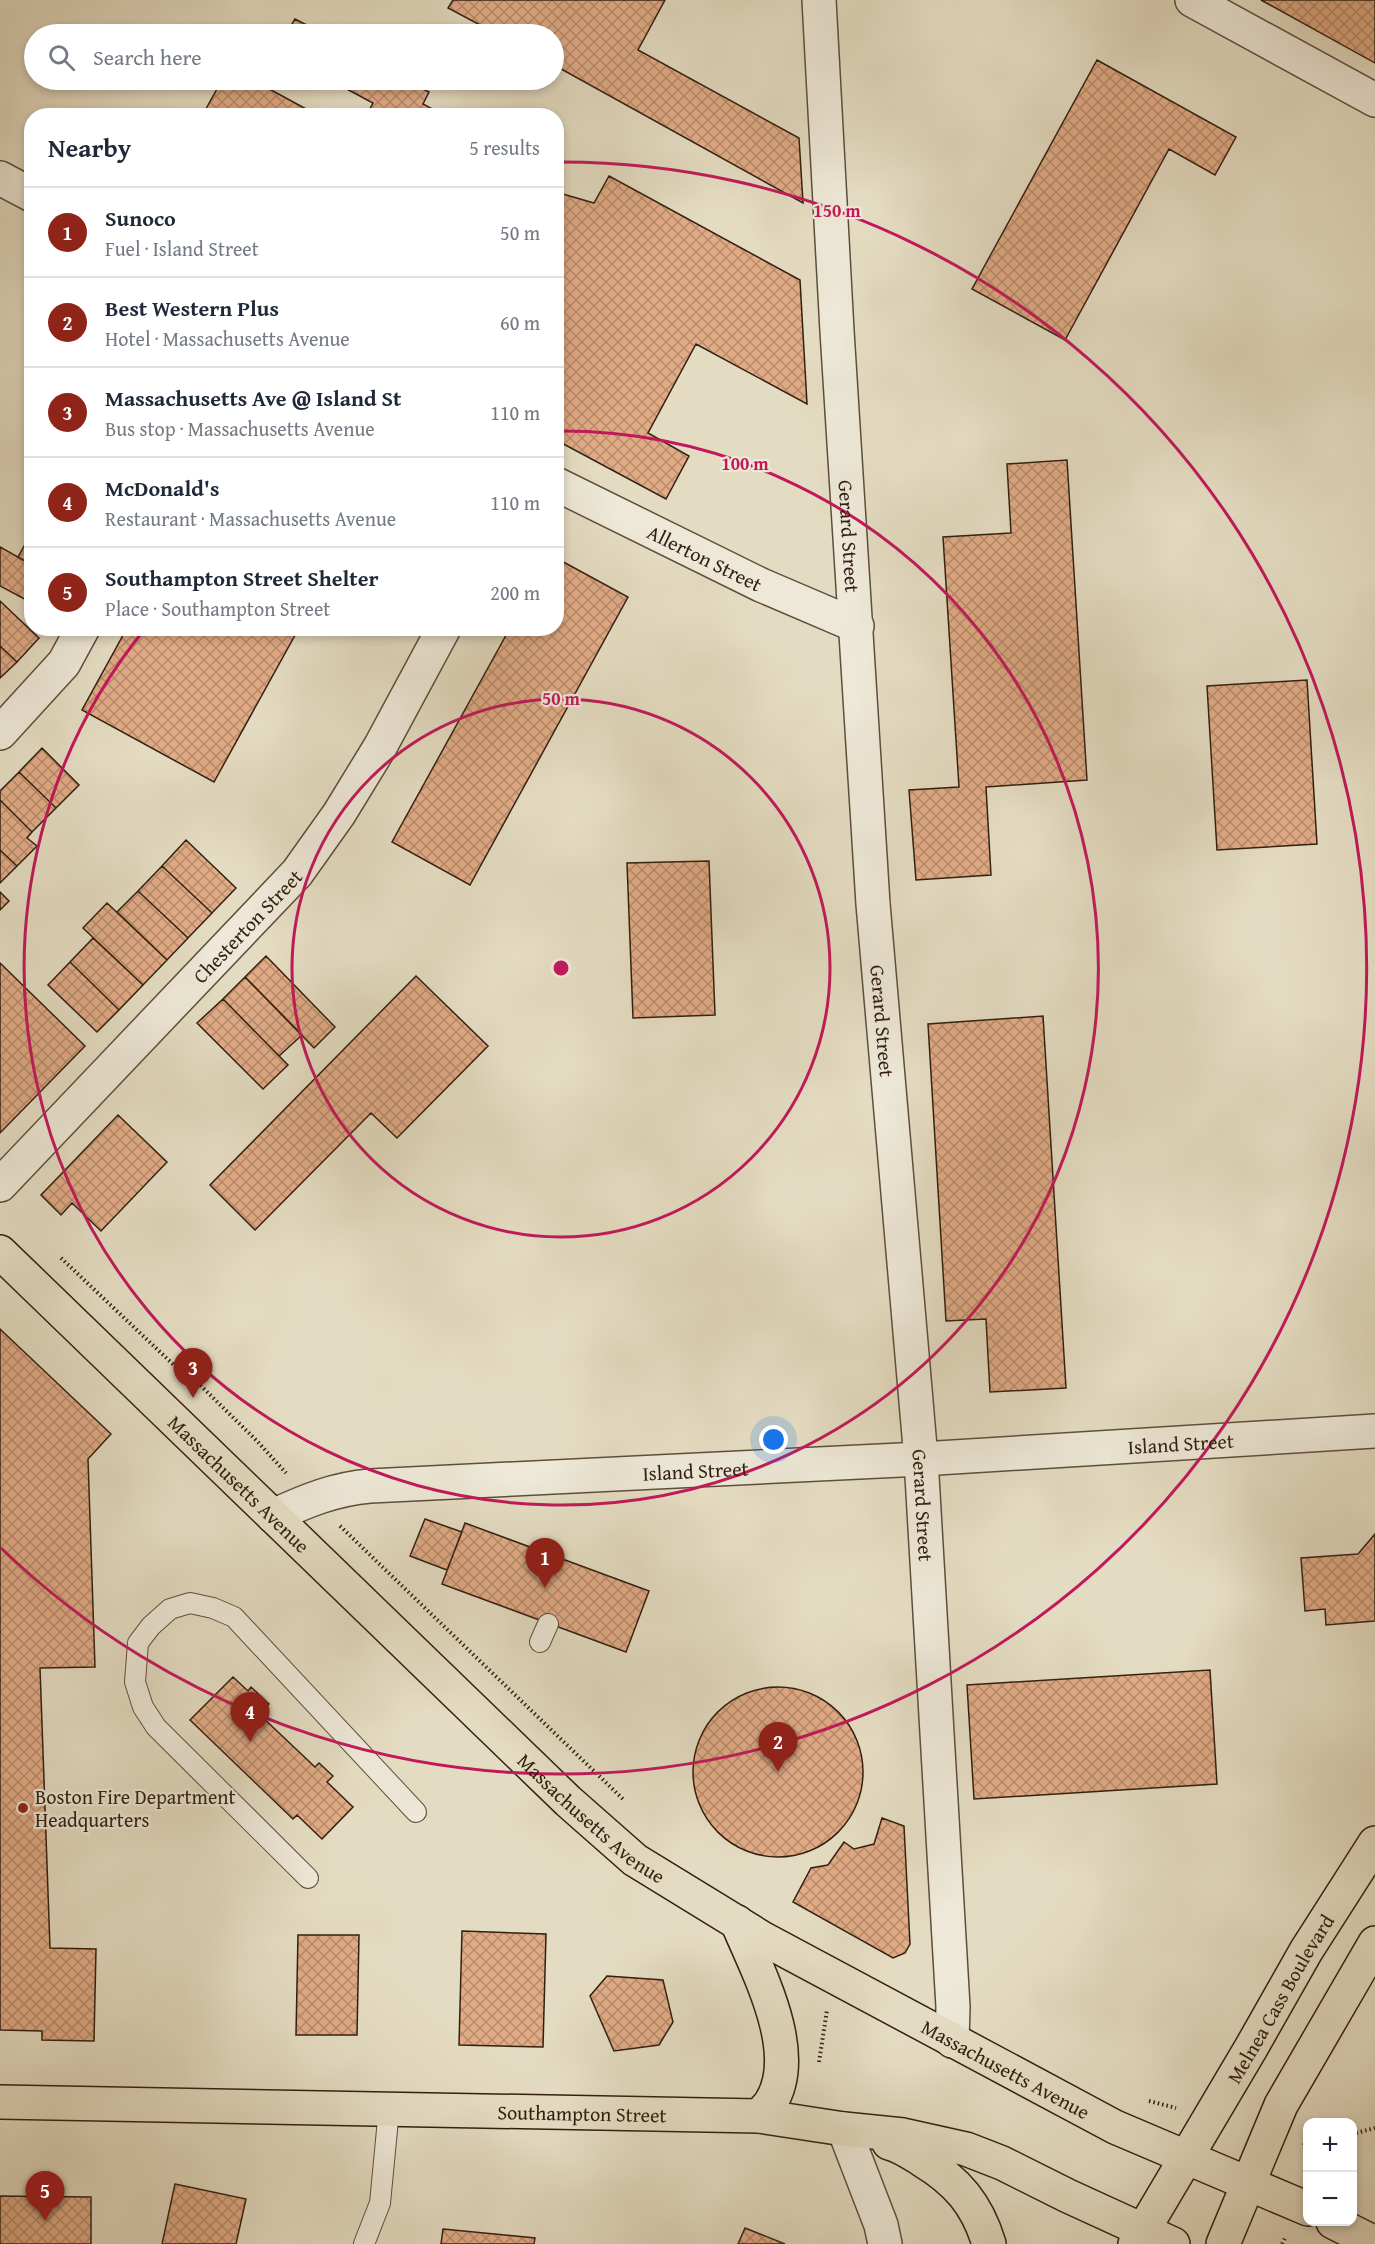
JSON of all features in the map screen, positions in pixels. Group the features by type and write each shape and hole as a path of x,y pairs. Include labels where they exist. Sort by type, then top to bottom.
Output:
{"main road":[{"name":"Massachusetts Avenue","path":"0,1252 615,1843 654,1872 737,1922 952,2041 1115,2127 1303,2207"},
{"name":"Melnea Cass Boulevard","path":"1139,2237 1306,1952 1375,1843"},
{"path":"737,1922 775,2019 779,2037 781,2074 770,2103 759,2116"},
{"path":"1223,2244 1281,2105 1375,1944"},
{"name":"Southampton Street","path":"0,2102 759,2116 903,2135 966,2149 1002,2163 1139,2237"},
{"path":"844,2129 898,2145 934,2167 958,2186 974,2206 989,2244"},
{"path":"1341,2226 1375,2243"},
{"path":"1139,2237 1173,2244"}],"street":[{"name":"Gerard Street","path":"819,0 873,904 921,1459 953,2007 952,2041"},
{"path":"1192,0 1375,100"},
{"path":"1,179 24,191"},
{"name":"Allerton Street","path":"564,488 761,585 857,626"},
{"path":"0,733 64,663 79,636"},
{"name":"Chesterton Street","path":"0,1185 297,873 339,814 380,747 440,636"},
{"name":"Island Street","path":"273,1516 312,1499 344,1489 370,1486 921,1459 1375,1431"},
{"path":"844,2129 881,2225 885,2244"}],"lane":[{"path":"308,1878 156,1727 143,1707 135,1682 138,1643 151,1626 170,1609 190,1603 213,1608 234,1617 416,1812"},
{"path":"364,2244 380,2203 389,2109"}],"path":[{"name":"Massachusetts Avenue","path":"57,1255 178,1369 196,1382 312,1499 627,1803"},
{"path":"818,2072 828,2004"},
{"path":"1357,2133 1375,2128"}],"building":[{"path":"453,0 665,0 638,50 799,138 803,203 564,71 564,24 478,24 448,8"},
{"path":"1261,0 1375,0 1375,63"},
{"path":"295,19 305,24 292,24"},
{"path":"1097,60 1236,137 1215,175 1169,149 1065,340 972,289"},
{"path":"216,90 271,90 304,108 206,108"},
{"path":"349,90 425,90 429,92 423,104 430,108 370,108 373,103"},
{"path":"609,176 800,280 807,404 696,344 648,433 689,456 666,499 564,444 564,194 594,203"},
{"path":"1067,460 1087,780 986,787 991,875 916,880 909,790 959,787 943,537 1011,533 1007,464"},
{"path":"24,546 24,560 18,557"},
{"path":"0,547 24,560 24,599 0,586"},
{"path":"564,562 628,597 470,885 392,842 506,636 564,636"},
{"path":"0,601 24,624 24,636 39,638 17,662 0,646"},
{"path":"123,636 295,636 214,782 82,710"},
{"path":"0,646 17,662 0,678"},
{"path":"1307,680 1317,844 1217,850 1207,686"},
{"path":"42,748 79,785 56,808 19,772"},
{"path":"19,772 56,808 32,832 0,800 0,791"},
{"path":"0,800 32,832 27,838 37,846 17,866 0,850"},
{"path":"186,840 236,888 212,913 162,866"},
{"path":"0,850 17,866 0,883"},
{"path":"709,861 715,1015 633,1018 627,863"},
{"path":"162,866 212,913 188,938 138,891"},
{"path":"138,891 188,938 167,960 117,912"},
{"path":"0,892 9,901 0,910"},
{"path":"107,903 167,960 143,985 83,928"},
{"path":"93,938 143,985 119,1010 70,962"},
{"path":"266,956 335,1027 314,1048 245,977"},
{"path":"70,962 119,1010 97,1032 48,985"},
{"path":"0,963 85,1046 0,1133"},
{"path":"416,976 488,1046 397,1138 371,1113 255,1230 210,1185"},
{"path":"245,977 302,1035 279,1056 223,999"},
{"path":"223,999 288,1065 263,1089 197,1023"},
{"path":"1043,1016 1066,1388 990,1392 986,1319 946,1321 928,1024"},
{"path":"118,1115 167,1162 101,1231 72,1203 61,1215 41,1195"},
{"name":"Boston Fire Department Headquarters","path":"0,1329 111,1434 88,1459 95,1667 40,1668 50,1948 96,1949 94,2041 42,2040 42,2031 0,2030"},
{"path":"425,1519 462,1532 447,1570 410,1556"},
{"path":"465,1523 649,1591 626,1652 442,1584"},
{"path":"1375,1534 1375,1621 1326,1625 1325,1609 1305,1611 1301,1558 1358,1554"},
{"path":"1210,1670 1217,1784 974,1799 967,1685"},
{"path":"233,1677 248,1691 251,1687 269,1704 259,1714 315,1767 319,1763 333,1776 327,1782 353,1807 322,1839 297,1815 293,1819 190,1720"},
{"path":"778,1687 795,1688 811,1693 838,1712 857,1739 862,1755 862,1789 857,1805 838,1832 811,1851 795,1856 778,1857 761,1856 745,1851 718,1832 699,1805 694,1789 693,1772 694,1755 699,1739 718,1712 745,1693 761,1688"},
{"path":"882,1818 904,1826 910,1944 905,1953 893,1958 793,1902 811,1868 828,1865 844,1842 854,1849 874,1844"},
{"path":"462,1931 546,1934 543,2047 459,2045"},
{"path":"298,1935 359,1935 357,2035 296,2035"},
{"path":"607,1976 663,1980 673,2022 659,2045 614,2051 590,1996"},
{"path":"175,2184 246,2199 236,2244 162,2244"},
{"path":"0,2196 91,2197 91,2244 0,2244"},
{"path":"745,2228 785,2244 738,2244"},
{"path":"443,2229 535,2238 534,2244 441,2244"}],"place":[{"name":"Massachusetts Ave @ Island St","path":"193,1398"},
{"name":"Sunoco","path":"545,1588"},
{"name":"McDonald's","path":"250,1742"},
{"name":"Best Western Plus","path":"778,1772"},
{"name":"Boston Fire Department Headquarters","path":"23,1808"},
{"name":"Southampton Street Shelter","path":"45,2221"}]}
